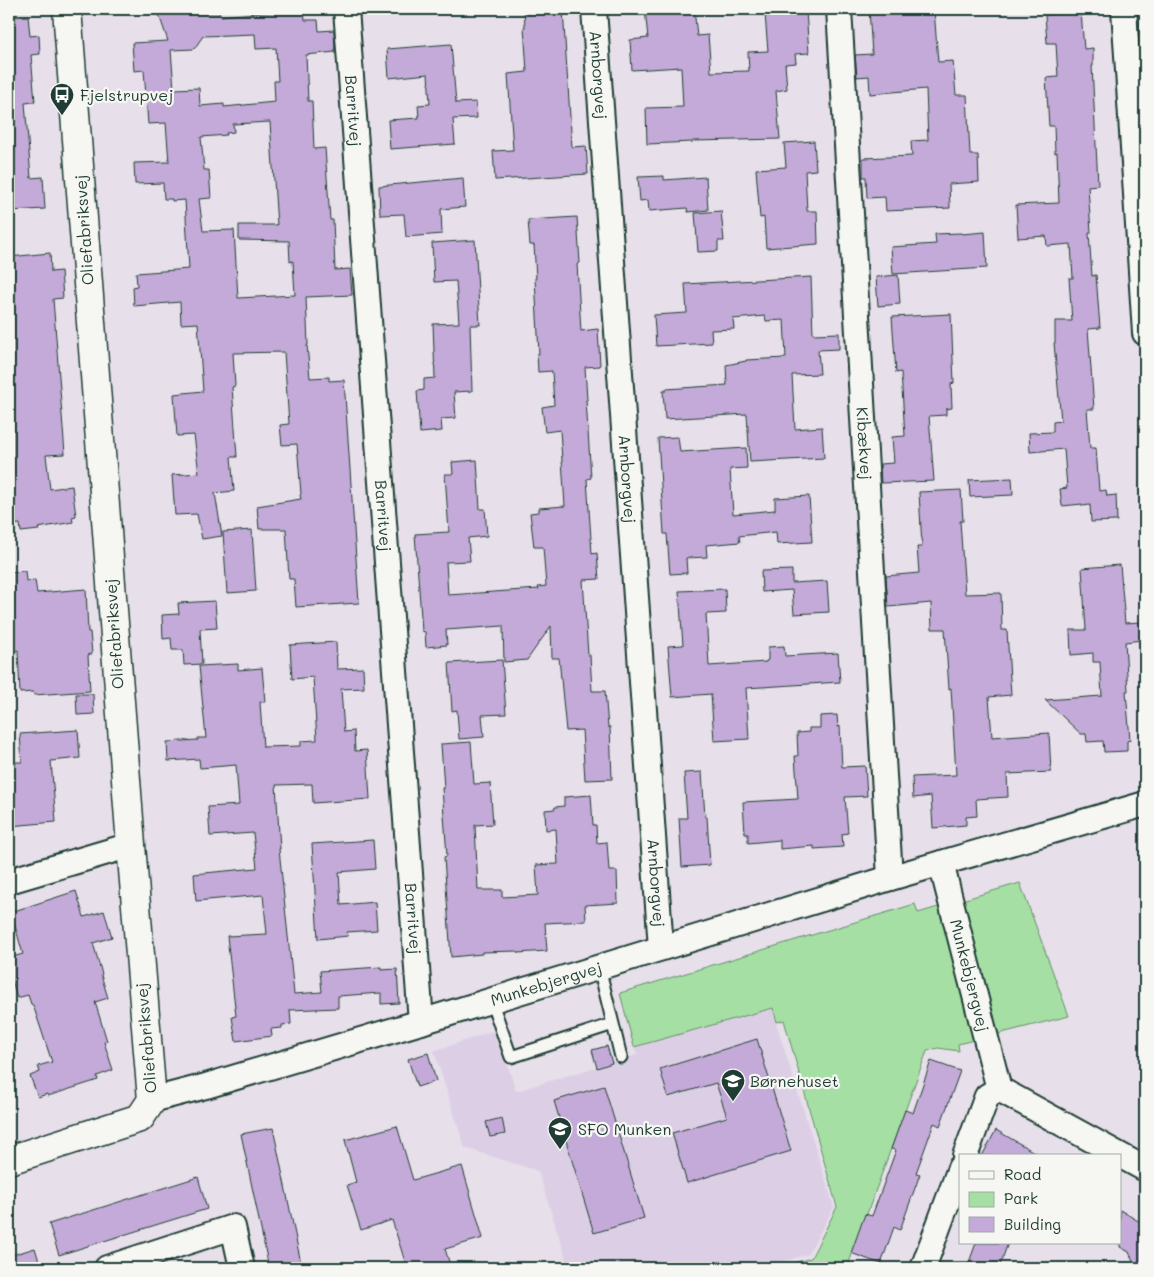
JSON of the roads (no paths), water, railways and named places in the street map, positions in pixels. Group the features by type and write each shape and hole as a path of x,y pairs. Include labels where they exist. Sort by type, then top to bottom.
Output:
{"street":[{"name":"Oliefabriksvej","path":"9,1160 140,1118 152,1100 67,9"},
{"name":"Barritvej","path":"346,9 421,1022"},
{"name":"Arnborgvej","path":"594,9 660,948"},
{"name":"Kibækvej","path":"839,9 890,878"},
{"path":"1124,9 1145,333"},
{"name":"Munkebjergvej","path":"152,1100 206,1086 421,1022 890,878 1145,804"},
{"path":"9,881 131,845"},
{"name":"Munkebjergvej","path":"940,863 999,1089"},
{"path":"966,1154 987,1096 999,1089 1118,1154"},
{"path":"1122,1156 1145,1169"},
{"path":"922,1268 959,1171"},
{"path":"107,1268 233,1227 242,1268"}],"lane":[{"path":"599,967 621,1057"},
{"path":"491,1000 511,1058 612,1024"}],"place":[{"name":"Fjelstrupvej","path":"62,116"},
{"name":"Børnehuset","path":"733,1102"},
{"name":"SFO Munken","path":"560,1150"}]}
